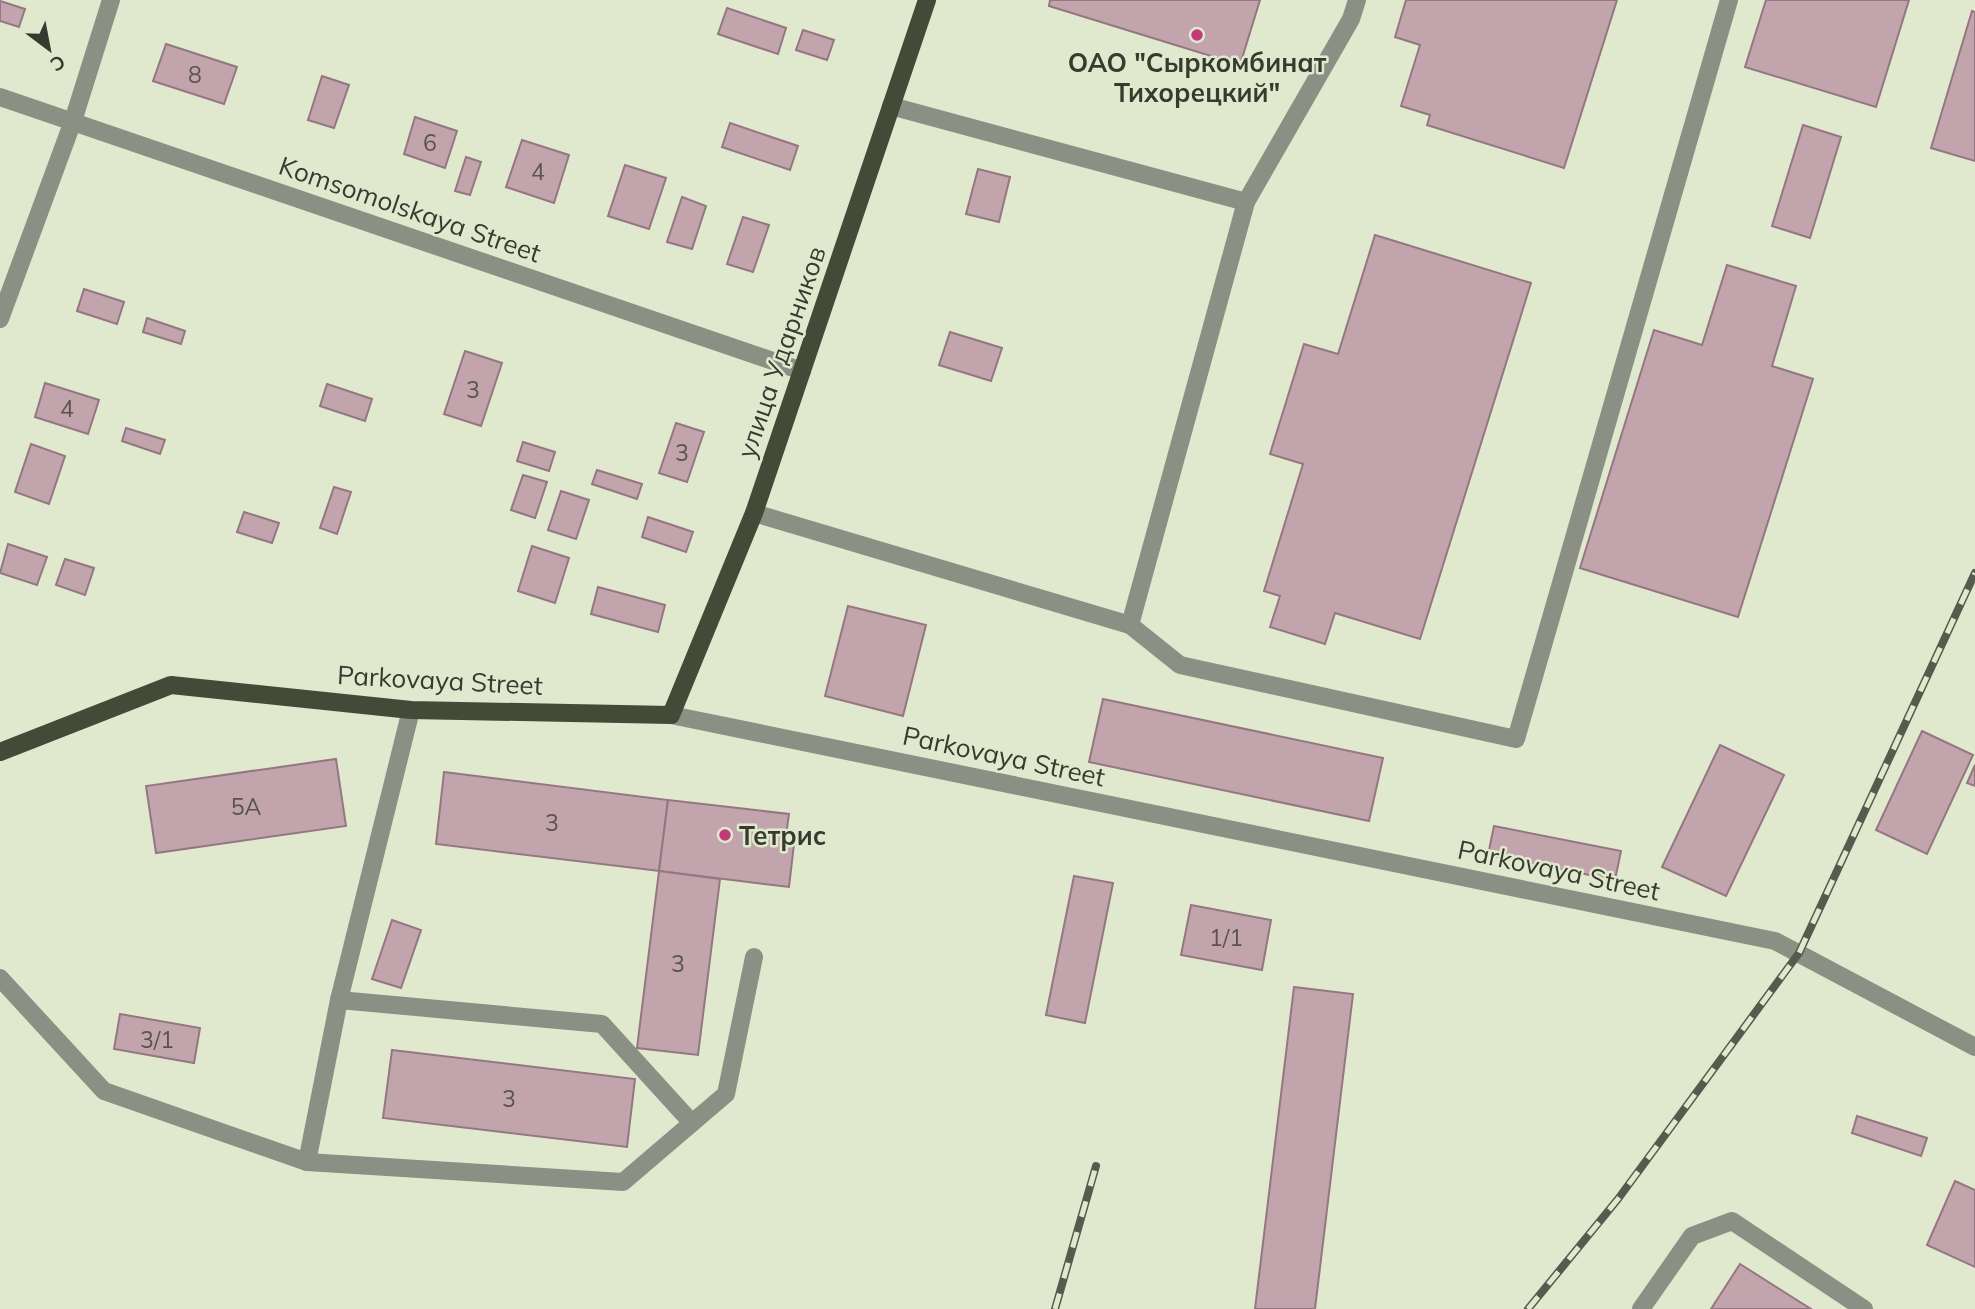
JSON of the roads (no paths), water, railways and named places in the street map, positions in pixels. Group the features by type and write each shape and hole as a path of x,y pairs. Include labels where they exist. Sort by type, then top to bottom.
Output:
{"main road":[{"name":"улица Ударников","path":"671,715 754,513 927,0"},
{"name":"Parkovaya Street","path":"0,752 171,685 411,710 671,715"}],"street":[{"path":"0,319 73,121 111,0"},
{"path":"1130,625 1245,202 1351,19 1357,0"},
{"path":"754,513 1130,625 1180,665 1516,739 1729,0"},
{"name":"Komsomolskaya Street","path":"0,97 802,371"},
{"path":"891,106 1245,202"},
{"path":"307,1162 339,1000 411,710"},
{"name":"Parkovaya Street","path":"671,715 1775,941 1975,1047"},
{"path":"0,978 104,1091 307,1162 623,1182 726,1094 754,957"},
{"path":"339,1000 602,1024 692,1123"},
{"path":"1641,1309 1692,1236 1732,1221 1864,1309"}],"railway":[{"path":"1528,1309 1618,1199 1799,953 1975,573"},
{"path":"1055,1309 1096,1166"}],"place":[{"name":"ОАО \"Сыркомбинат Тихорецкий\"","path":"1197,35"},
{"name":"Тетрис","path":"725,835"}]}
